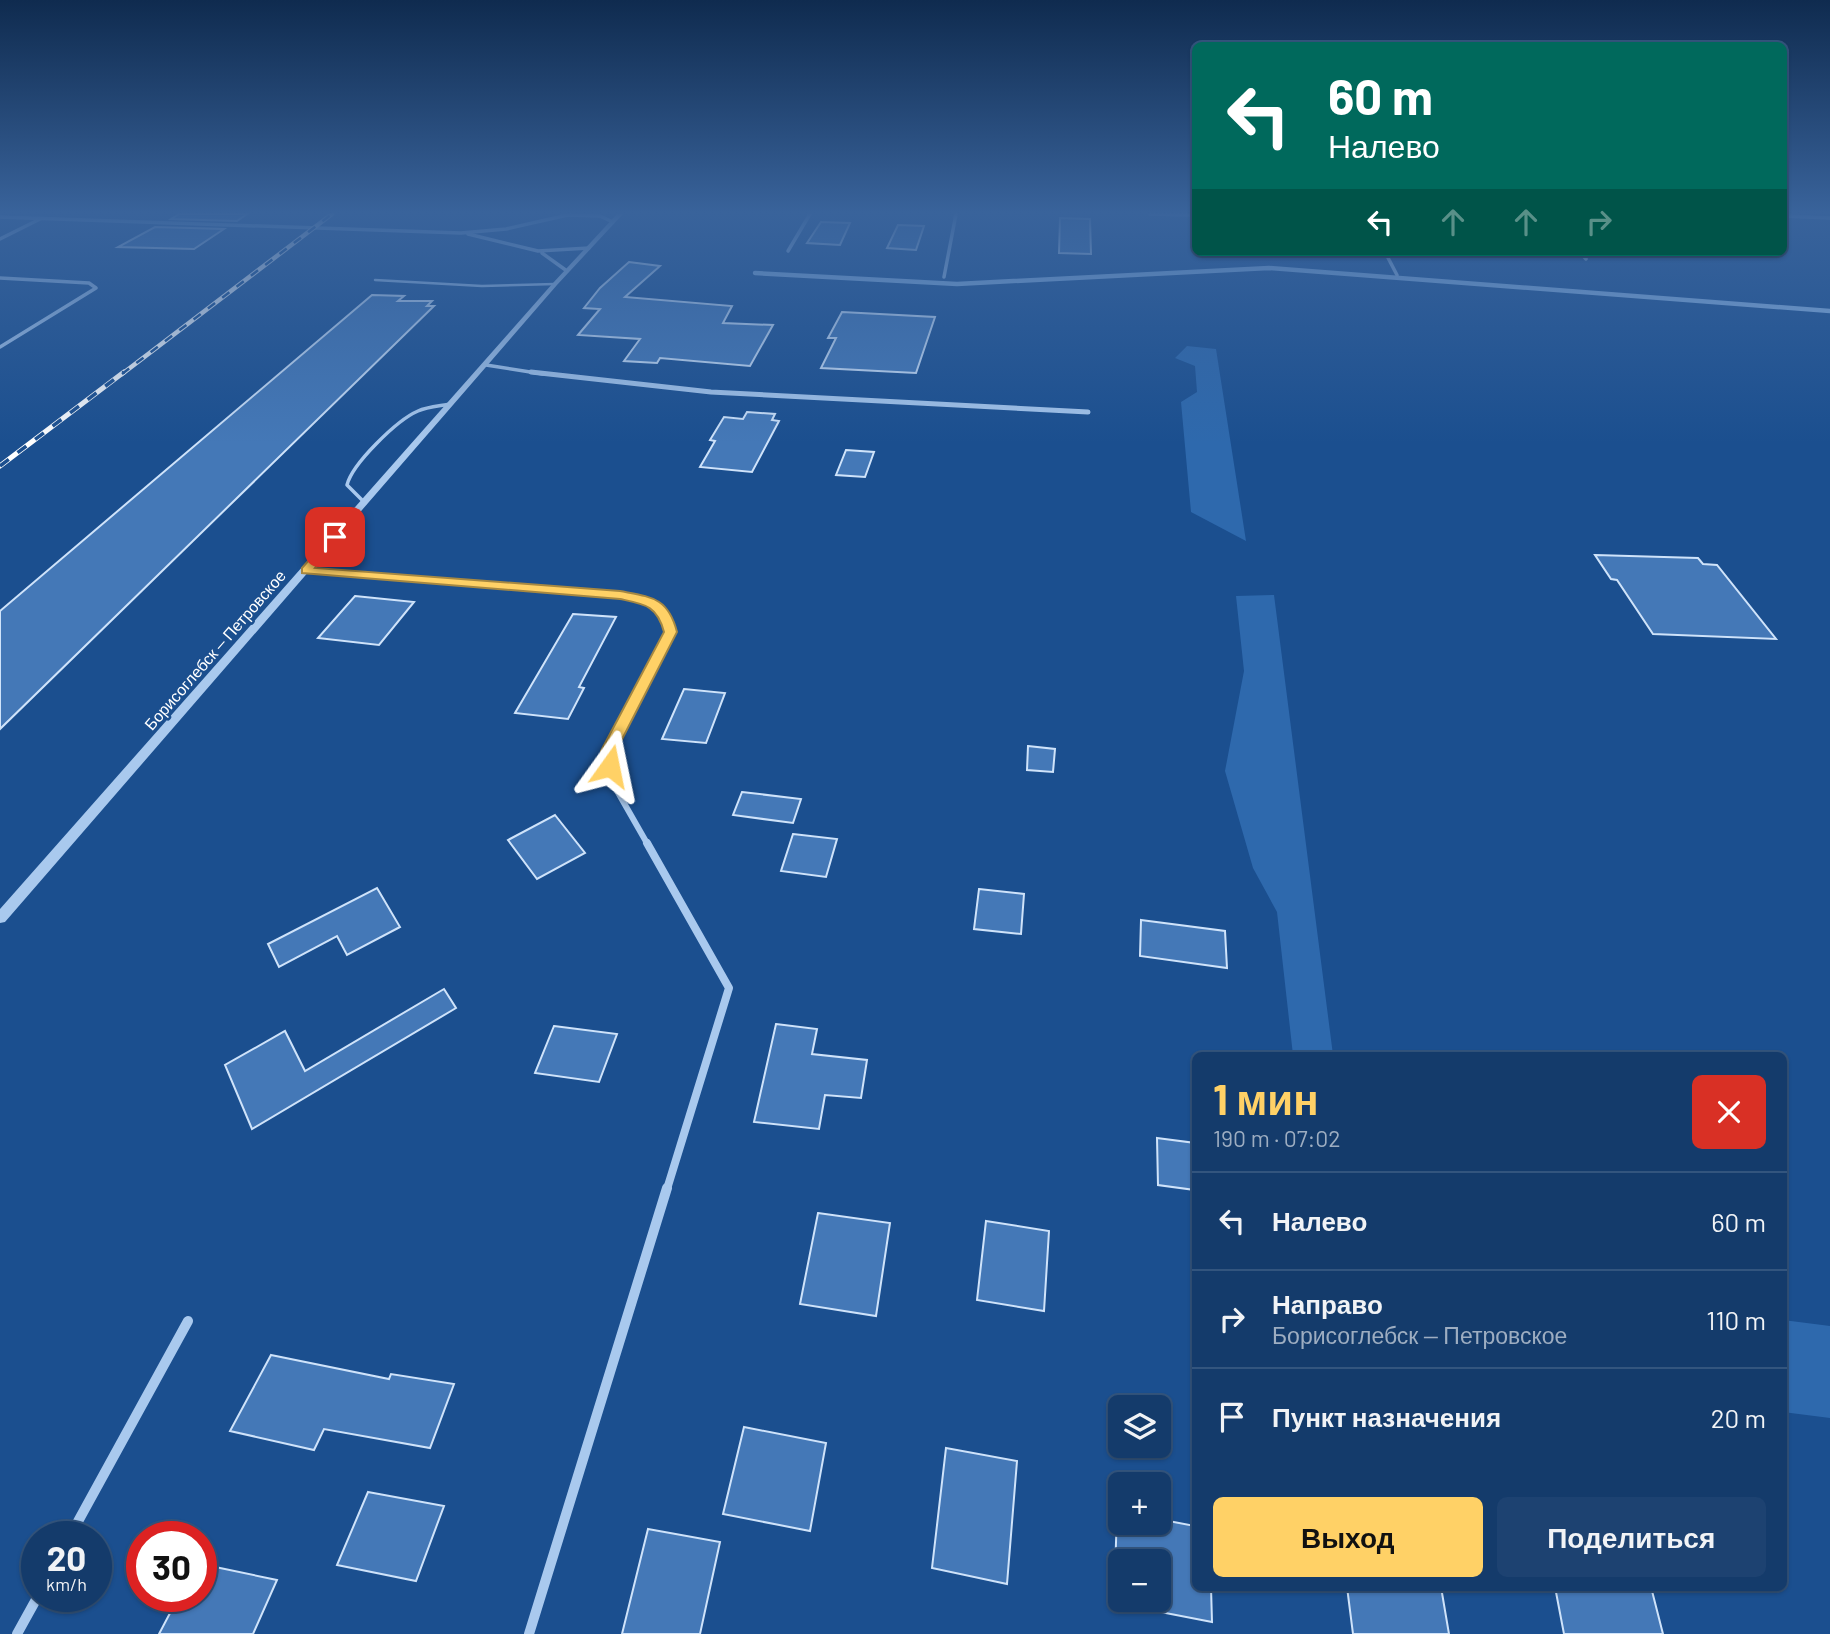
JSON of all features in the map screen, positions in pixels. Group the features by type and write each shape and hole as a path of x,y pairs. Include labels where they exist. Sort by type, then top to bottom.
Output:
{"street":[{"path":"0,347 94,290"},
{"name":"Борисоглебск — Петровское","path":"0,918 550,290"},
{"path":"486,365 559,377 710,394 1088,412"},
{"path":"306,571 620,595 648,601 666,614 670,632 608,751 612,782 729,988 529,1634"},
{"path":"78,1521 188,1321"},
{"path":"17,1634 29,1612"}],"lane":[{"path":"365,503 347,485 350,473 394,427 418,411 453,403"}],"shaded area":[{"path":"1187,346 1216,349 1246,541 1191,512 1181,402 1197,392 1195,366 1175,358"},
{"path":"1274,595 1333,1052 1293,1052 1277,912 1253,868 1225,771 1244,671 1236,596"},
{"path":"1787,1321 1830,1326 1830,1418 1787,1413"}],"building":[{"path":"598,290 633,290 625,297 732,306 723,323 773,325 750,366 660,358 657,363 624,361 640,339 578,335 600,309 584,308"},
{"path":"372,295 404,296 398,301 432,301 427,306 434,306 0,729 0,611"},
{"path":"842,312 935,317 916,373 821,368 836,338 828,338"},
{"path":"747,412 775,414 772,420 779,421 752,472 700,467 715,441 710,440 724,417 743,419"},
{"path":"846,450 874,452 865,477 836,475"},
{"path":"1595,555 1698,558 1703,564 1717,565 1776,639 1653,634 1617,580 1611,579"},
{"path":"355,596 414,602 379,645 318,638"},
{"path":"573,614 616,617 579,687 584,688 568,719 515,713"},
{"path":"684,689 725,693 706,743 662,739"},
{"path":"1028,746 1055,749 1053,772 1027,770"},
{"path":"742,792 801,799 793,823 733,815"},
{"path":"555,815 585,853 537,879 508,840"},
{"path":"793,834 837,839 826,877 781,871"},
{"path":"377,888 400,927 347,955 337,936 279,967 268,944"},
{"path":"979,889 1024,894 1021,934 974,929"},
{"path":"1141,920 1225,931 1227,968 1140,956"},
{"path":"444,989 456,1008 252,1129 225,1065 285,1031 305,1071"},
{"path":"776,1024 817,1029 812,1054 867,1060 861,1098 825,1095 819,1129 754,1122"},
{"path":"554,1026 617,1034 599,1082 535,1073"},
{"path":"1157,1138 1192,1143 1192,1190 1158,1185"},
{"path":"818,1213 890,1223 876,1316 800,1304"},
{"path":"986,1221 1049,1231 1044,1311 977,1300"},
{"path":"271,1355 389,1379 391,1374 454,1384 430,1448 324,1429 314,1450 230,1431"},
{"path":"744,1427 826,1443 810,1531 723,1514"},
{"path":"946,1448 1017,1461 1007,1584 932,1568"},
{"path":"368,1492 444,1506 416,1581 337,1565"},
{"path":"1171,1521 1192,1525 1192,1591 1211,1591 1212,1622 1160,1612 1171,1612 1171,1549 1116,1549 1116,1535 1171,1535"},
{"path":"648,1529 720,1542 700,1634 622,1634"},
{"path":"217,1567 277,1580 253,1634 159,1634 171,1612 217,1612"},
{"path":"1348,1591 1442,1591 1449,1634 1353,1634"},
{"path":"1556,1591 1652,1591 1663,1634 1564,1634"}],"waterway":[{"path":"1559,290 1830,311"}],"railway":[{"path":"122,374 232,290"},
{"path":"0,466 124,372"}],"route":[{"path":"335,537 306,571 620,595 648,601 666,614 670,632 608,751 610,766"}]}
